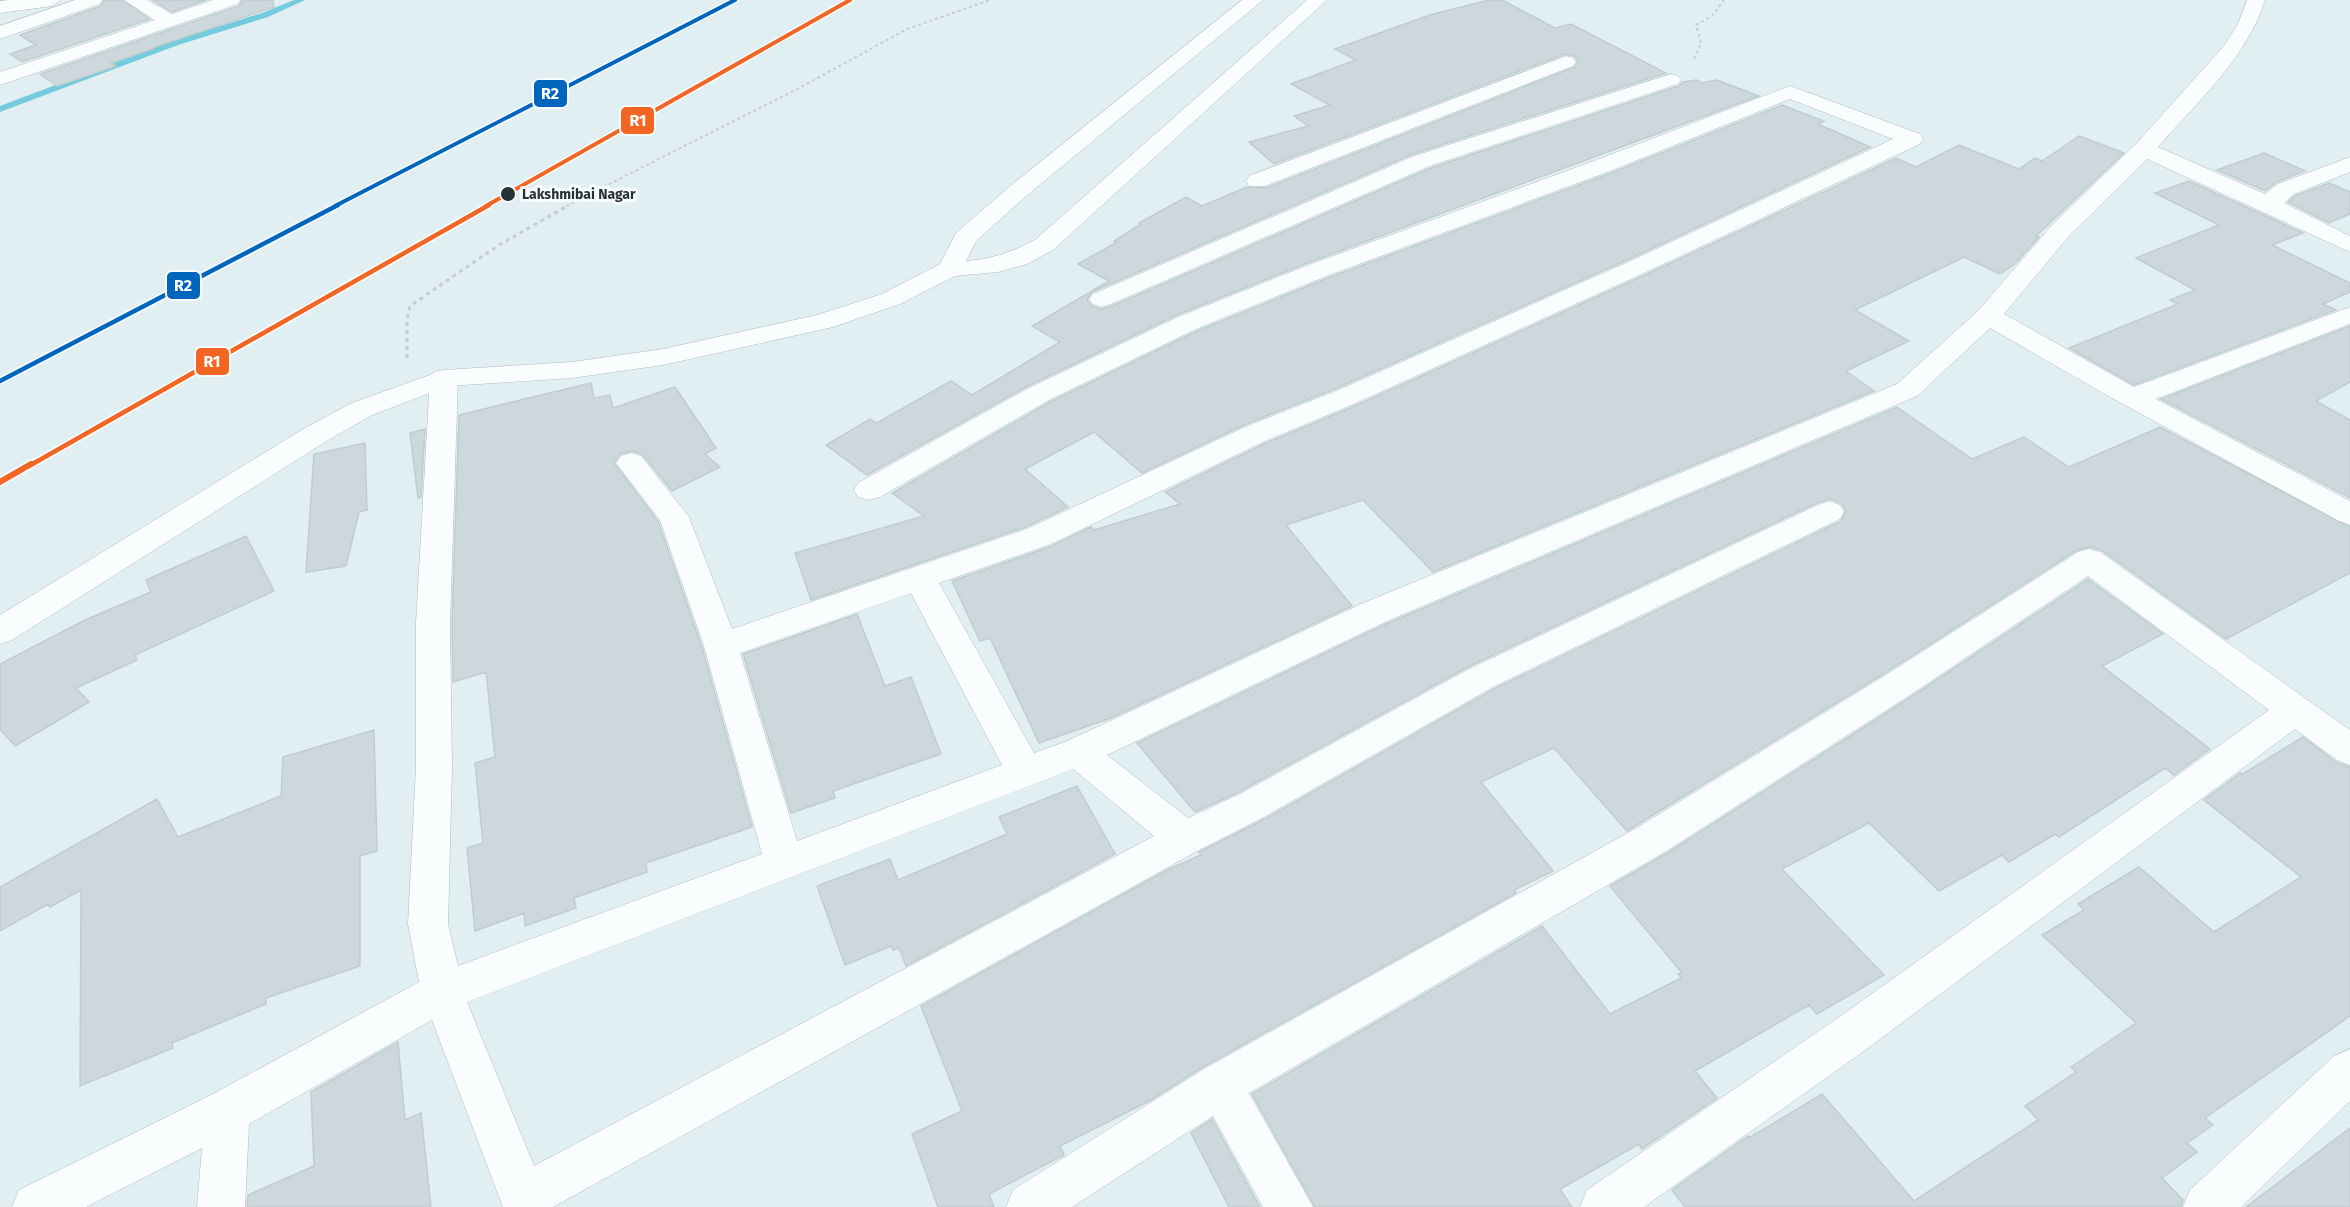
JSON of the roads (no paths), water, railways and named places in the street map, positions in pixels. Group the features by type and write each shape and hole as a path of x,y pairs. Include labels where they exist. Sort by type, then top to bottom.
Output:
{"street":[{"path":"0,7 54,0"},
{"path":"0,33 93,0"},
{"path":"133,0 169,20"},
{"path":"0,79 231,0"},
{"path":"950,269 965,238 1254,0"},
{"path":"0,632 315,435 362,409 408,390 444,378 572,370 663,357 824,321 891,299 950,269 989,267 1018,259 1044,245 1318,0"},
{"path":"36,1207 227,1112 442,992 1078,752 1373,613 1907,390 1988,316 2060,231 2144,149 2231,50 2248,24 2256,0"},
{"path":"1327,201 1268,177 1566,62"},
{"path":"1102,299 1422,162 1671,80"},
{"path":"720,646 1040,536 1255,434 1346,397 1549,306 1912,139 1790,92 1629,157 1303,275 1146,341 1021,402 942,445 869,490"},
{"path":"2144,149 2268,204 2350,245"},
{"path":"2268,204 2286,189 2350,164"},
{"path":"2134,397 2350,315"},
{"path":"1988,316 2350,513"},
{"path":"444,378 433,622 434,767 428,924 442,992 525,1202 1185,838 1251,806 1481,678 1829,512"},
{"path":"632,463 674,518 720,646 784,863"},
{"path":"1030,1207 1220,1085 1654,837 1898,685 2089,560 2350,750"},
{"path":"920,577 1025,772"},
{"path":"1604,1207 1853,1033 2296,710"},
{"path":"1078,752 1185,838"},
{"path":"2207,1207 2350,1071"},
{"path":"1220,1085 1289,1207"},
{"path":"221,1207 227,1112"}],"waterway":[{"path":"0,109 175,43 265,15 301,0"}],"place":[{"name":"Lakshmibai Nagar","path":"508,194"}]}
